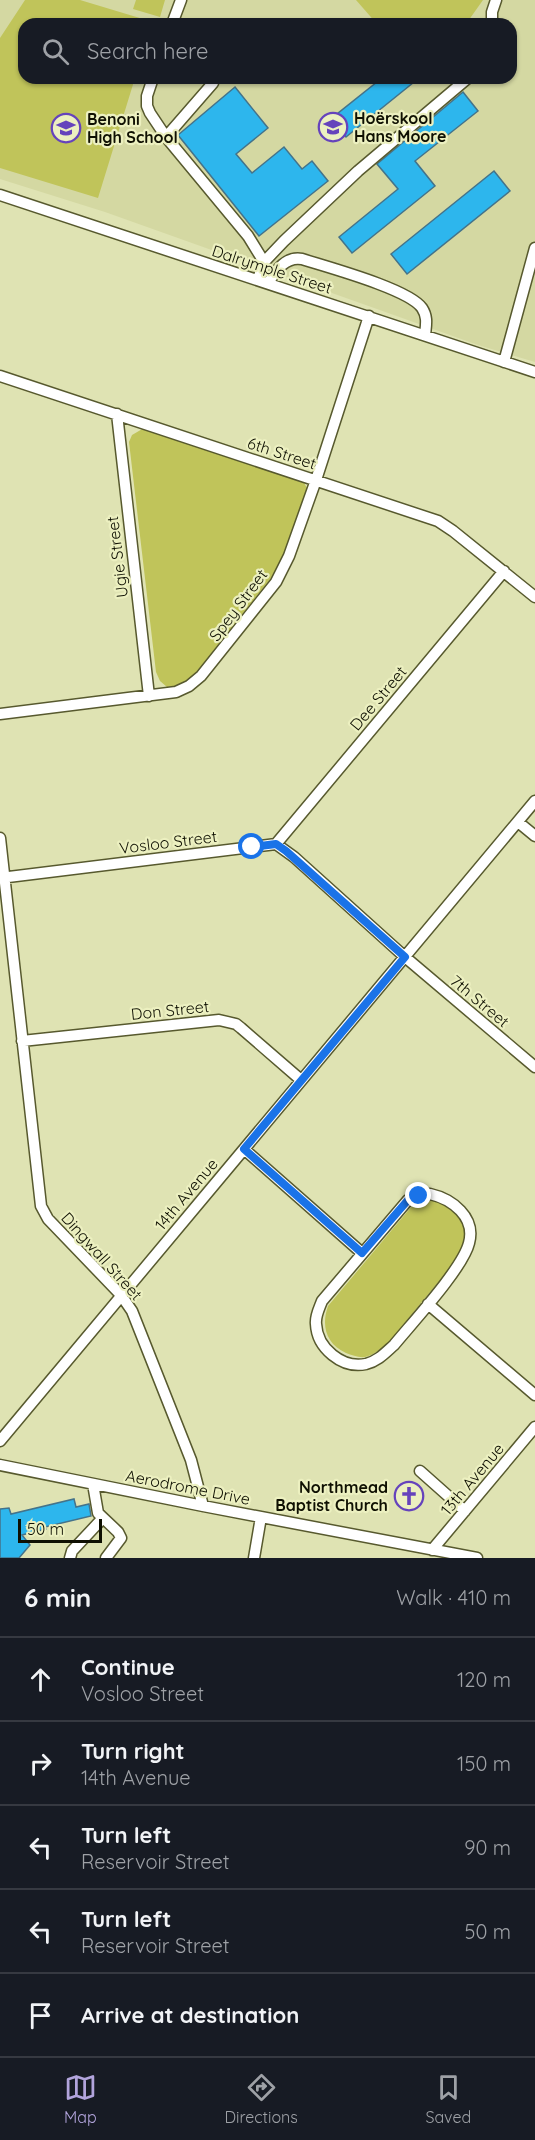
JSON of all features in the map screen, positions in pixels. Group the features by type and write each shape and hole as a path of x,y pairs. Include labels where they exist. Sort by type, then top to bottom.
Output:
{"street":[{"path":"174,18 181,0"},
{"path":"492,18 496,0"},
{"path":"151,84 147,93 147,106 166,137 248,236 264,262 263,281"},
{"path":"166,137 212,84"},
{"path":"264,262 358,171 461,84"},
{"name":"Dalrymple Street","path":"0,195 535,372"},
{"path":"504,362 535,248"},
{"path":"263,281 279,267 297,258 369,281 411,298 420,306 426,316 425,335"},
{"name":"Spey Street","path":"0,714 176,692 189,686 201,675 276,582 284,567 316,480 369,316"},
{"name":"6th Street","path":"0,376 438,521 535,597"},
{"name":"Ugie Street","path":"117,414 149,696"},
{"name":"Dee Street","path":"276,844 504,571"},
{"name":"14th Avenue","path":"0,1441 535,801"},
{"path":"518,822 535,836"},
{"name":"Dingwall Street","path":"0,838 41,1206 48,1219 121,1295 136,1319 190,1460 203,1506"},
{"path":"276,844 405,957"},
{"name":"Vosloo Street","path":"3,877 276,844"},
{"name":"7th Street","path":"405,957 535,1067"},
{"name":"Don Street","path":"22,1041 219,1020 236,1024 301,1080"},
{"path":"244,1149 362,1253"},
{"path":"430,1194 449,1201 467,1220 470,1240 462,1259 428,1304 381,1358 366,1364 341,1360 329,1353 320,1340 316,1325 316,1317 322,1301 408,1200 430,1194"},
{"path":"428,1304 535,1395"},
{"name":"13th Avenue","path":"432,1550 535,1427"},
{"name":"Aerodrome Drive","path":"0,1465 477,1558"},
{"path":"420,1471 465,1510"},
{"path":"93,1484 96,1508 102,1519 118,1532 121,1538 106,1558"},
{"path":"254,1558 261,1517"},
{"path":"70,1558 72,1551 102,1519"}],"shaded area":[{"name":"Hoërskool Hans Moore","path":"0,0 535,0 535,362 478,345 105,212 0,179"},
{"name":"Benoni High School","path":"25,0 80,0 140,18 18,18 18,84 133,84 98,198 0,168 0,38"},
{"path":"136,0 165,0 160,17 133,9"},
{"path":"356,0 483,0 470,18 372,18"},
{"path":"144,428 302,479 308,490 279,568 199,669 183,685 167,687 160,681 156,672 129,442 132,435"},
{"path":"422,1200 446,1204 460,1217 468,1232 459,1257 389,1342 375,1353 365,1357 346,1353 334,1345 327,1334 325,1321 328,1306 412,1206"}],"building":[{"path":"374,84 412,84 346,137 332,118"},
{"path":"235,87 268,128 236,154 252,173 284,147 302,169 312,161 328,181 259,236 178,135"},
{"path":"463,92 478,111 415,161 435,186 352,253 339,237 398,189 377,164"},
{"path":"494,171 510,191 407,274 391,254"},
{"path":"74,1499 76,1507 89,1504 91,1516 22,1535 30,1545 19,1558 0,1558 0,1509 9,1508 11,1514"}],"place":[{"name":"Hoërskool Hans Moore","path":"333,127"},
{"name":"Benoni High School","path":"66,128"},
{"name":"Northmead Baptist Church","path":"409,1496"}],"route":[{"path":"252,847 276,844 286,851 405,957 244,1149 362,1253 408,1200 419,1196"}]}
